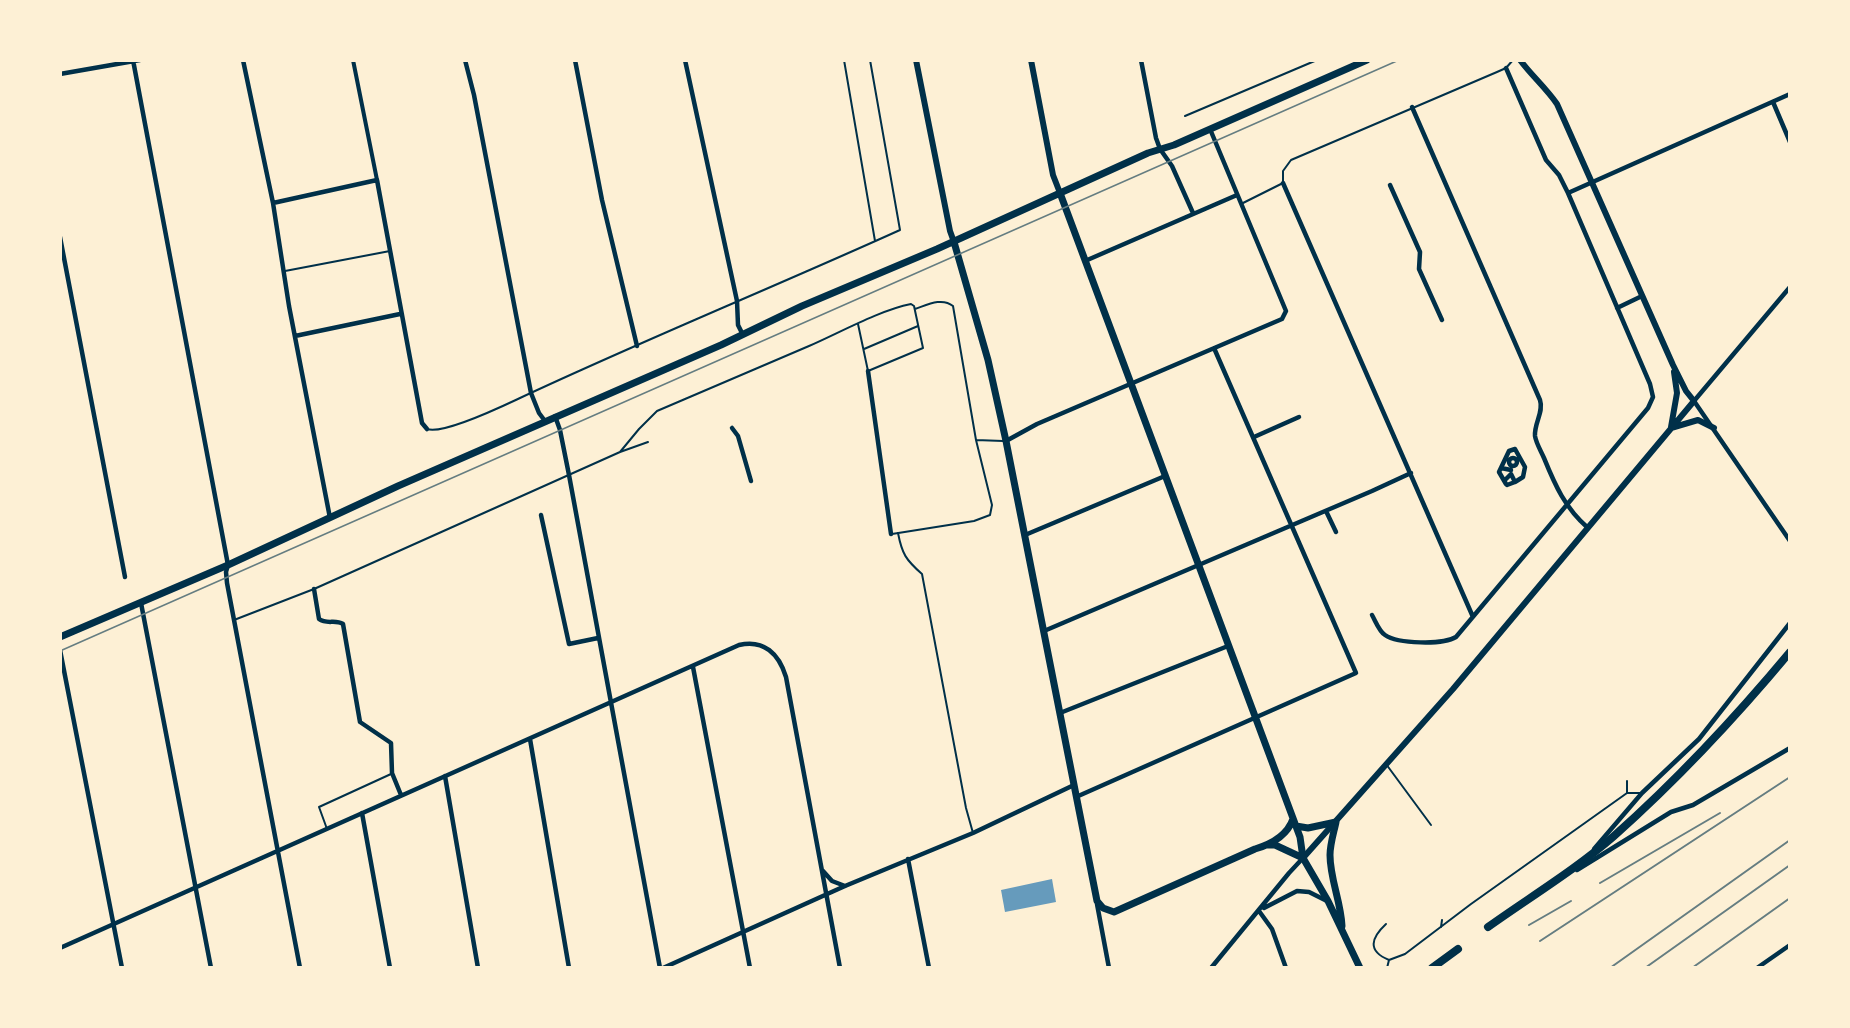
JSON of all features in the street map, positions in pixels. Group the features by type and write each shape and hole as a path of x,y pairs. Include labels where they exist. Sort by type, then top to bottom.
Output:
{"main road":[{"path":"60,638 228,565 802,306 954,242 1060,193 1367,60"},
{"path":"1060,193 1295,823 1303,858 1328,901 1360,968"},
{"path":"954,242 988,360 1006,441 1097,901 1103,908 1114,912 1267,845 1295,823"},
{"path":"1488,927 1612,837 1709,745 1790,652"},
{"path":"1295,823 1308,828 1336,822 1330,855 1342,929"},
{"path":"1267,845 1303,858"},
{"path":"1432,968 1458,949"}],"street":[{"path":"60,74 140,60"},
{"path":"243,60 273,203 295,336 330,518"},
{"path":"353,60 400,314 422,423 427,429"},
{"path":"465,60 474,95 531,393 538,413 545,421"},
{"path":"575,60 602,200 638,346"},
{"path":"685,60 737,300 738,325 742,335"},
{"path":"916,60 954,242"},
{"path":"1031,60 1053,175 1060,193"},
{"path":"1141,60 1156,138 1160,149 1172,166 1193,213"},
{"path":"1520,60 1547,89 1557,104 1686,391 1714,428 1790,541"},
{"path":"133,61 228,565 226,577 300,968"},
{"path":"1372,615 1382,633 1393,639 1446,642 1456,637 1648,408 1653,397 1650,384 1568,193 1559,174 1546,160 1506,68"},
{"path":"1568,193 1790,94"},
{"path":"1773,102 1790,142"},
{"path":"1412,108 1543,407 1535,435 1566,506 1588,528"},
{"path":"1006,441 1037,424 1282,319 1286,311 1210,129"},
{"path":"273,203 376,180"},
{"path":"1283,183 1473,617"},
{"path":"1390,185 1420,252 1419,269 1442,320"},
{"path":"1086,261 1237,195"},
{"path":"60,237 125,577"},
{"path":"1211,968 1288,873 1460,681 1790,287"},
{"path":"1617,308 1642,296"},
{"path":"295,336 400,314"},
{"path":"1076,797 1356,673 1215,348"},
{"path":"1671,428 1677,393 1673,365"},
{"path":"868,371 891,534"},
{"path":"555,416 569,475 662,968 826,894 973,833 1074,785"},
{"path":"1254,437 1299,417"},
{"path":"1671,428 1698,420 1714,428"},
{"path":"732,428 738,436 751,481"},
{"path":"1501,468 1499,472 1507,485 1515,482 1523,477 1524,464 1515,448 1509,451 1510,466 1515,482"},
{"path":"1501,468 1510,466"},
{"path":"1501,468 1510,466"},
{"path":"1504,481 1510,466"},
{"path":"1044,631 1411,473"},
{"path":"1025,535 1165,476"},
{"path":"1326,511 1336,532"},
{"path":"541,515 569,644 598,638"},
{"path":"314,589 319,619 324,622 336,621 343,624 360,723 391,743 392,773 401,795"},
{"path":"141,603 211,968"},
{"path":"1587,857 1641,793 1699,739 1790,622"},
{"path":"60,948 610,702 744,644 757,644 768,648 774,654 786,677 840,968"},
{"path":"1060,713 1228,646"},
{"path":"60,650 122,968"},
{"path":"693,667 750,968"},
{"path":"530,739 569,968"},
{"path":"1520,903 1671,812 1692,805 1790,748"},
{"path":"445,776 478,968"},
{"path":"362,813 390,968"},
{"path":"908,859 929,968"},
{"path":"823,871 832,881 845,886"},
{"path":"1259,911 1272,902 1297,891 1309,891 1328,901"},
{"path":"1097,901 1109,968"},
{"path":"1259,911 1272,929 1286,968"},
{"path":"1756,968 1790,945"}],"lane":[{"path":"844,60 875,242"},
{"path":"427,429 438,431 495,410 737,300 900,230 870,60"},
{"path":"1185,116 1317,60"},
{"path":"1240,204 1283,183 1283,171 1291,160 1506,68 1513,60"},
{"path":"285,271 390,251"},
{"path":"891,534 974,521 990,515 992,505 976,440 953,306 946,301 941,301 915,309"},
{"path":"620,452 657,411 858,324 902,306 911,304 914,306 923,348 868,371 858,324"},
{"path":"864,349 918,326"},
{"path":"976,440 1006,441"},
{"path":"234,620 314,589 620,452 648,442"},
{"path":"898,532 901,551 922,573 966,808 973,833"},
{"path":"1386,764 1431,825"},
{"path":"327,829 319,807 392,773"},
{"path":"1627,781 1627,793"},
{"path":"1386,924 1373,940 1374,949 1380,957 1389,960 1405,954 1627,793 1641,793"},
{"path":"1441,927 1442,920"},
{"path":"1387,968 1389,960"}],"water":[{"path":"1052,879 1056,902 1005,912 1001,890"}],"tram line":[{"path":"60,651 1399,60"}],"railway":[{"path":"1540,941 1790,777"},
{"path":"1600,883 1720,813"},
{"path":"1610,968 1790,840"},
{"path":"1645,968 1790,865"},
{"path":"1692,968 1790,898"},
{"path":"1529,925 1571,901"}]}
